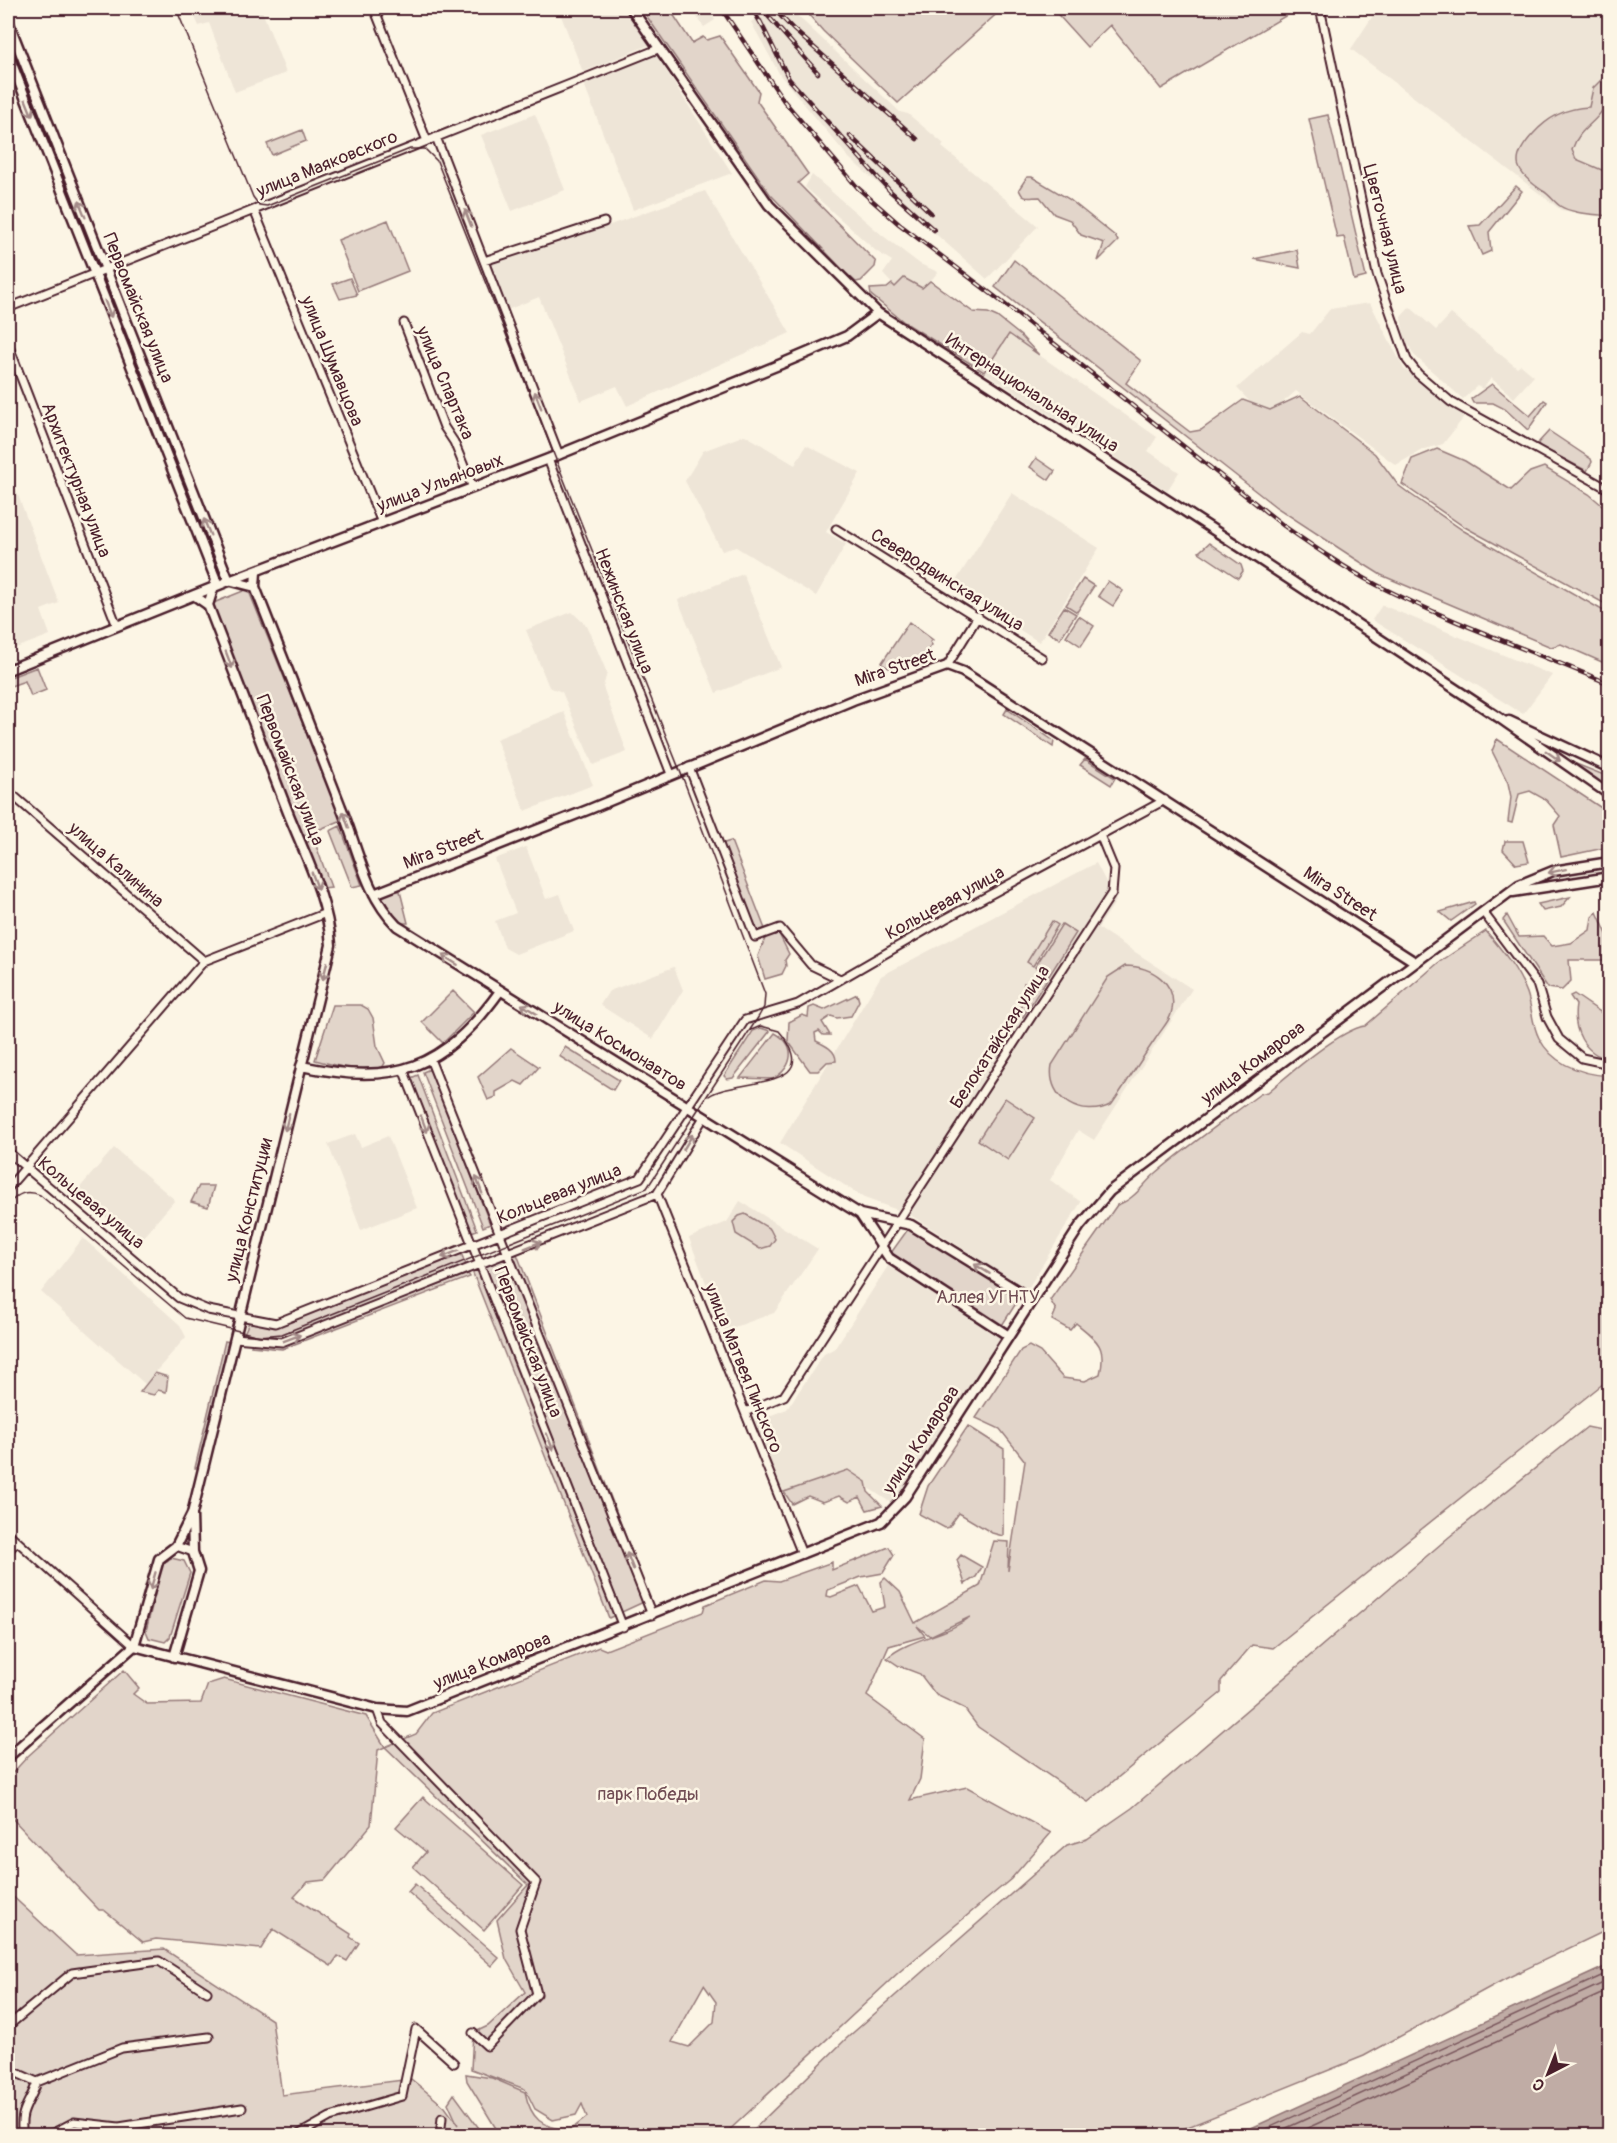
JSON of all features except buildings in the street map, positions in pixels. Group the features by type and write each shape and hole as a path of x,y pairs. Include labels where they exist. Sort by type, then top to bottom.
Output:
{"main road":[{"name":"Интернациональная улица","path":"631,8 769,204 878,313 1498,717 1610,795"},
{"name":"Первомайская улица","path":"8,21 229,581"},
{"name":"Первомайская улица","path":"8,54 216,580 216,587"},
{"name":"улица Ульяновых","path":"8,670 229,581 559,455 847,336 878,313"},
{"name":"Первомайская улица","path":"256,572 255,586 374,894"},
{"path":"229,581 255,586"},
{"path":"195,596 208,605 216,587"},
{"name":"Первомайская улица","path":"208,605 326,913"},
{"name":"Mira Street","path":"374,894 853,700 947,666 985,686 1165,800 1414,962"},
{"name":"Интернациональная улица","path":"1498,717 1610,768"},
{"name":"улица Комарова","path":"134,1647 377,1709 407,1711 881,1522 893,1511 1080,1226 1110,1191 1509,893 1534,877 1553,871 1610,862"},
{"path":"1509,893 1610,877"},
{"name":"улица Космонавтов","path":"374,894 397,926 860,1214 911,1225 1031,1299"},
{"name":"улица Конституции","path":"134,1647 159,1559 176,1546 192,1514 331,945 326,913"},
{"path":"301,1066 347,1075 382,1075 430,1059 478,1022 500,991"},
{"name":"улица Космонавтов","path":"860,1214 889,1258 1009,1336"},
{"name":"улица Конституции","path":"174,1657 199,1571 193,1552 192,1514"},
{"path":"8,1757 134,1647"}],"street":[{"path":"374,8 427,141"},
{"name":"Цветочная улица","path":"1320,8 1377,274 1407,360 1418,374 1451,402 1610,490"},
{"name":"улица Маяковского","path":"8,308 658,49"},
{"path":"436,137 559,455"},
{"name":"улица Шумавцова","path":"254,210 382,523"},
{"path":"484,261 604,222"},
{"name":"улица Спартака","path":"404,323 444,427 454,442 472,488"},
{"name":"Архитектурная улица","path":"8,344 117,626"},
{"name":"Нежинская улица","path":"548,459 671,774"},
{"name":"Северодвинская улица","path":"836,528 1042,658"},
{"path":"947,666 978,616"},
{"path":"689,767 755,937 780,928 812,965 840,979"},
{"name":"улица Калинина","path":"8,791 204,962"},
{"name":"Кольцевая улица","path":"8,1152 180,1298 208,1310 240,1318 276,1323 640,1178 685,1106 745,1020 798,1004 1165,800"},
{"name":"Белокатайская улица","path":"745,1412 784,1396 1112,893 1114,869 1100,835"},
{"path":"1483,912 1537,984 1547,1017 1559,1039 1582,1058 1610,1064"},
{"path":"8,1188 204,962 326,913"},
{"name":"Первомайская улица","path":"430,1059 652,1615"},
{"name":"Первомайская улица","path":"403,1069 622,1627"},
{"path":"657,1194 704,1117"},
{"name":"Кольцевая улица","path":"235,1338 282,1342 507,1256 657,1194"},
{"name":"улица Матвея Пинского","path":"657,1194 802,1554"},
{"path":"8,1533 134,1647"},
{"path":"8,1551 16,1541"},
{"path":"176,1546 193,1552"},
{"path":"377,1709 382,1724 536,1882 520,1929 537,1994 487,2046 473,2033"},
{"path":"8,2026 72,1973 159,1961 207,1992"},
{"path":"296,2136 330,2117 402,2096 416,2029 454,2062"},
{"path":"8,2069 37,2082 122,2048 209,2037"},
{"path":"23,2136 20,2121 23,2108 32,2098 37,2082"},
{"path":"34,2136 53,2133 74,2122 119,2127 242,2108"},
{"path":"440,2136 442,2118"}],"shaded area":[{"path":"191,8 261,8 286,73 235,92 209,23 199,26"},
{"path":"558,8 624,8 649,45 583,72"},
{"path":"691,8 707,8 715,20 704,27"},
{"path":"769,8 789,8 900,112 908,114 944,144 942,147 1038,226 987,279 849,158 780,75 751,22"},
{"path":"1378,8 1609,8 1609,218 1561,210 1351,49"},
{"path":"654,52 732,173 633,210 582,80"},
{"path":"535,114 565,190 512,211 481,135"},
{"path":"812,175 882,235 920,264 938,272 922,288 895,287 883,274 892,261 876,251 805,187"},
{"path":"705,191 790,333 627,406 617,386 581,401 539,297 507,310 485,262 593,223 600,227 607,226"},
{"path":"1370,303 1404,369 1465,416 1443,444 1422,450 1396,465 1296,391 1265,418 1237,388 1302,332 1310,334 1330,309"},
{"path":"1410,307 1436,330 1451,314 1517,368 1521,365 1534,376 1514,398 1491,378 1483,389 1477,386 1463,399 1414,355 1404,336 1401,317"},
{"path":"1009,334 1157,437 1148,451 1179,472 1167,491 984,372"},
{"path":"745,435 795,465 806,445 860,473 826,532 846,544 816,596 736,547 722,551 685,481 703,451"},
{"path":"8,469 59,603 41,610 50,635 8,651"},
{"path":"1012,493 1099,548 1039,642 952,587"},
{"path":"743,574 781,667 716,693 678,600"},
{"path":"1382,605 1552,675 1523,714 1372,620"},
{"path":"572,612 587,626 607,673 603,687 627,752 593,765 562,692 549,687 526,630"},
{"path":"564,712 593,785 525,811 496,739"},
{"path":"526,847 546,899 560,894 574,931 516,954 505,948 495,921 516,913 495,859"},
{"path":"1096,863 1116,901 1098,928 1192,989 1094,1140 1078,1130 1050,1180 1081,1202 1027,1290 909,1214 864,1198 780,1143 881,976"},
{"path":"674,967 683,990 653,1039 600,1005 609,991"},
{"path":"355,1134 361,1147 388,1136 417,1208 361,1230 328,1144"},
{"path":"114,1148 175,1200 137,1244 76,1192"},
{"path":"740,1201 818,1249 774,1313 724,1331 689,1238 727,1222"},
{"path":"83,1238 180,1325 186,1337 145,1384 41,1292"},
{"path":"888,1266 1000,1338 893,1504 845,1473 785,1497 754,1422 787,1409 824,1354 835,1348"}],"green space":[{"path":"641,8 669,8 692,43 703,37 707,40 720,36 759,92 757,101 808,174 798,183 876,262 875,267 861,281 856,282 846,273 770,194"},
{"path":"803,8 1003,8 898,103 823,31"},
{"path":"1052,8 1299,8 1161,89 1110,25 1087,47"},
{"path":"1606,75 1609,77 1608,93 1601,113 1577,139 1572,150 1576,159 1609,173 1609,216 1565,209 1527,178 1518,166 1520,152 1533,134 1558,114 1589,107 1593,88"},
{"path":"1328,115 1366,277 1354,280 1344,237 1337,238 1309,119"},
{"path":"302,130 306,141 272,155 267,144"},
{"path":"1027,177 1032,177 1069,199 1115,236 1118,241 1098,261 1104,243 1081,235 1070,220 1054,214 1040,197 1027,198 1022,195 1019,189"},
{"path":"1516,186 1522,191 1489,232 1491,251 1482,255 1469,226 1480,225"},
{"path":"388,220 408,271 358,291 338,240"},
{"path":"1297,250 1300,268 1254,259"},
{"path":"1014,260 1141,361 1126,383 1190,432 1201,430 1243,400 1270,410 1300,396 1375,454 1398,485 1410,494 1464,531 1609,614 1609,665 1561,644 1551,647 1381,575 1276,507 995,287"},
{"path":"350,278 357,295 340,299 333,284"},
{"path":"904,278 922,288 930,281 973,312 988,313 997,317 1021,336 1039,355 1009,334 984,372 904,322 871,295 870,289 887,288 892,284 895,287"},
{"path":"1492,384 1530,416 1544,400 1547,402 1528,430 1505,409 1493,403 1473,403 1471,399"},
{"path":"1549,431 1591,459 1592,462 1587,471 1539,446 1538,443"},
{"path":"1437,449 1465,461 1511,490 1530,472 1544,467 1589,494 1609,511 1609,606 1463,526 1402,484 1412,459"},
{"path":"1036,458 1055,471 1049,480 1030,467"},
{"path":"1209,543 1241,565 1243,571 1238,578 1199,552"},
{"path":"1083,579 1094,586 1077,612 1066,605"},
{"path":"1108,581 1123,591 1113,606 1098,596"},
{"path":"248,589 342,820 301,837 211,604"},
{"path":"1064,607 1076,614 1060,639 1048,632"},
{"path":"1079,616 1094,626 1081,646 1066,636"},
{"path":"909,622 933,640 930,642 932,645 921,658 891,669 881,664"},
{"path":"37,667 46,690 31,696 25,681 8,687 8,678"},
{"path":"1007,709 1054,741 1053,747 1004,714"},
{"path":"1497,739 1609,813 1609,847 1561,857 1554,825 1560,816 1546,800 1530,791 1519,794 1512,823 1508,822 1511,797 1508,783 1492,751"},
{"path":"1085,759 1115,778 1111,785 1080,765"},
{"path":"1576,764 1609,777 1609,791 1574,766"},
{"path":"340,826 362,885 352,887 330,831"},
{"path":"314,840 331,887 323,888 305,843"},
{"path":"731,841 765,929 756,932 721,844"},
{"path":"1505,841 1523,841 1529,862 1516,864 1503,850"},
{"path":"391,890 400,891 408,923 400,923 378,897"},
{"path":"1570,897 1561,907 1543,911 1538,904"},
{"path":"1474,902 1475,904 1451,921 1440,912"},
{"path":"1597,912 1609,934 1609,960 1569,960 1571,981 1562,990 1548,988 1503,920 1507,915 1519,937 1543,936 1552,946 1571,943 1590,930 1592,917"},
{"path":"1052,921 1058,925 1033,966 1027,962"},
{"path":"1062,924 1076,933 1049,976 1035,967"},
{"name":"парк Победы","path":"1486,931 1519,976 1529,998 1537,1033 1545,1047 1552,1055 1569,1066 1589,1073 1609,1076 1609,1379 1273,1648 1252,1645 1221,1681 1221,1693 1088,1802 978,1727 964,1708 936,1695 920,1674 899,1666 887,1658 906,1646 950,1629 970,1617 930,1636 917,1626 925,1636 889,1646 867,1696 925,1739 920,1779 910,1800 967,1787 1051,1833 1011,1879 898,1973 724,2135 500,2135 467,2081 466,2074 492,2078 525,2092 534,2116 552,2127 569,2131 587,2117 582,2104 576,2115 553,2120 535,2109 525,2089 471,2069 473,2033 488,2026 525,1992 506,1959 497,1920 528,1885 385,1747 416,1734 432,1713 599,1647 606,1650 703,1612 705,1605 766,1580 779,1581 832,1562 832,1570 889,1547 894,1555 883,1573 861,1577 828,1590 827,1596 831,1597 859,1586 872,1611 885,1607 881,1582 885,1578 900,1592 915,1623 980,1586 994,1541 1009,1542 1008,1571 1025,1461 1000,1429 976,1418 1021,1350 1029,1346 1040,1352 1063,1378 1085,1381 1100,1374 1101,1350 1095,1339 1076,1323 1070,1330 1052,1320 1056,1310 1050,1300 1117,1205 1133,1196 1181,1152 1260,1094 1268,1092 1329,1044 1365,1026 1438,963","holes":["704,1985 716,2002 714,2022 689,2047 672,2042"]},
{"path":"778,932 789,954 785,960 786,966 782,974 765,979 758,956 766,936"},
{"path":"1125,966 1144,969 1161,978 1171,993 1173,1003 1171,1014 1112,1104 1090,1110 1079,1108 1069,1104 1055,1088 1052,1065 1108,977"},
{"path":"1039,974 1047,979 1023,1017 1020,1015 1024,983 1031,987"},
{"path":"453,991 474,1012 443,1043 422,1022"},
{"path":"857,994 859,1001 851,1016 837,1018 831,1016 822,1022 830,1035 823,1035 819,1031 815,1033 816,1041 832,1051 836,1061 827,1062 818,1071 810,1071 788,1041 789,1022 802,1015 808,1017 809,1008 814,1006 824,1010"},
{"path":"1574,994 1609,1018 1609,1059 1593,1052 1582,1040 1576,1023 1576,1005 1570,996"},
{"path":"333,1005 361,1005 368,1009 373,1018 377,1046 385,1063 382,1068 350,1069 315,1060"},
{"path":"761,1028 770,1031 733,1078 727,1079 724,1076 753,1031"},
{"path":"775,1033 782,1038 790,1050 785,1069 773,1079 740,1078"},
{"path":"565,1047 619,1080 613,1090 559,1056"},
{"path":"511,1048 539,1067 523,1085 515,1081 496,1092 496,1097 488,1100 478,1077"},
{"path":"430,1069 490,1224 483,1227 423,1072"},
{"path":"418,1075 477,1230 471,1232 411,1078"},
{"path":"1005,1098 1035,1118 1008,1160 978,1140"},
{"path":"199,1186 214,1186 208,1207 191,1202"},
{"path":"745,1214 770,1229 775,1239 770,1246 760,1249 736,1234 733,1222"},
{"name":"Аллея УГНТУ","path":"911,1225 1022,1294 999,1330 888,1257"},
{"path":"461,1253 466,1265 279,1340 243,1336 249,1322 275,1326"},
{"path":"517,1254 650,1599 609,1618 472,1271"},
{"path":"468,1274 470,1277 282,1349 251,1346 252,1343 281,1344"},
{"path":"225,1341 230,1342 199,1468 195,1468"},
{"path":"155,1373 168,1377 166,1392 158,1390 154,1395 140,1392"},
{"path":"1609,1420 1609,1929 1505,1979 1364,2056 1168,2135 748,2135 847,2038 1067,1845 1087,1839 1132,1808 1449,1537 1587,1427 1601,1430"},
{"path":"968,1426 1004,1449 1003,1536 992,1533 959,1513 949,1527 945,1528 919,1514 928,1486"},
{"path":"848,1470 866,1482 868,1492 882,1506 867,1510 860,1497 849,1502 839,1496 823,1502 808,1496 792,1504 784,1492"},
{"path":"961,1555 982,1567 976,1577 965,1584 957,1560"},
{"path":"171,1558 184,1561 190,1573 170,1637 165,1642 149,1638 146,1631 162,1565"},
{"path":"124,1670 139,1688 133,1694 147,1704 201,1703 208,1684 224,1679 366,1716 385,1747 378,1750 371,1825 325,1880 308,1882 294,1897 351,1934 350,1937 359,1943 347,1961 338,1956 331,1966 273,1929 261,1949 156,1939 143,1942 104,1910 99,1910 8,1814 8,1778 28,1756"},
{"path":"423,1797 523,1885 484,1930 413,1867 426,1852 396,1827"},
{"path":"415,1884 499,1958 492,1966 408,1892"},
{"path":"8,1892 76,1955 164,1949 272,2020 282,2095 411,2079 445,2107 458,2125 448,2103 454,2094 484,2135 8,2135"}],"water":[{"path":"1609,1965 1609,2135 1236,2135"}],"tram line":[{"path":"8,1205 22,1194 30,1192 40,1195 185,1318 260,1336 282,1334 647,1188 764,1007 765,994 684,781 437,161 425,149 410,149 267,206 259,205 253,197 176,8"},
{"path":"709,1096 721,1090 772,1079 786,1073 793,1064 792,1050 779,1031 761,1026 749,1031"}],"railway":[{"path":"721,8 784,101 858,188 899,224 998,299 1284,526 1353,572 1405,599 1610,684"},
{"path":"752,8 764,29"},
{"path":"761,8 818,73"},
{"path":"773,8 793,29 917,139"},
{"path":"760,21 789,79 890,191 934,230"},
{"path":"850,136 931,213"}]}
